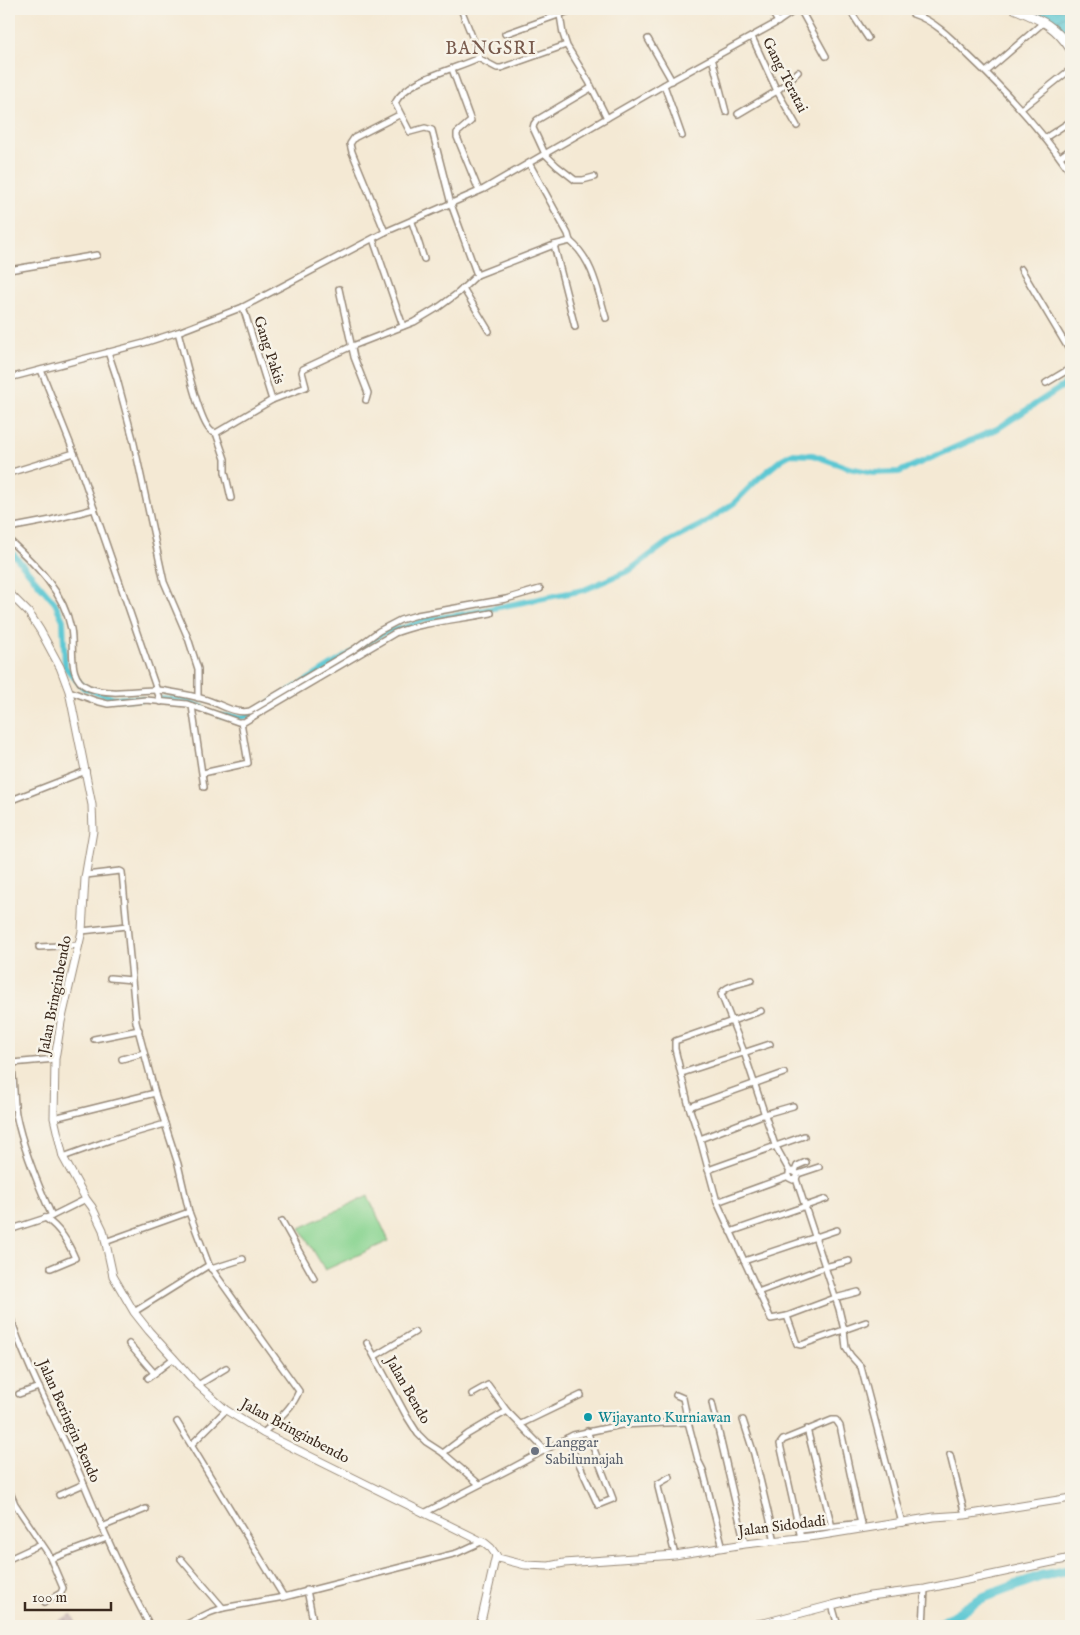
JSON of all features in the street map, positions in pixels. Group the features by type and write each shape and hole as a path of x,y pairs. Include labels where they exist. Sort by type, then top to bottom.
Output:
{"main road":[{"path":"1015,9 1045,22 1066,42 1071,50"}],"street":[{"path":"461,9 479,54 478,58"},
{"path":"505,34 560,15 566,10 575,9"},
{"path":"770,9 778,22"},
{"path":"9,366 10,378 178,332 242,307 374,240 385,232 412,222 479,191 799,9 826,56"},
{"path":"849,9 868,38"},
{"path":"913,14 930,22 948,36 986,72 1021,109 1071,173"},
{"path":"560,15 566,45 592,88 607,118"},
{"path":"986,72 1045,22"},
{"name":"Gang Teratai","path":"752,36 777,91 797,126"},
{"path":"648,39 672,81"},
{"path":"478,58 497,68 501,68 566,45"},
{"path":"477,275 451,204 432,130 424,128 410,132 395,103 398,98 423,79 478,58"},
{"path":"712,58 726,112"},
{"path":"452,69 472,122 457,132 457,138 479,191"},
{"path":"1021,109 1071,69"},
{"path":"738,114 777,91 798,72"},
{"path":"664,85 682,136"},
{"path":"592,88 537,120 533,128 546,154 557,166 575,180 594,177"},
{"path":"385,232 350,144 354,138 400,115"},
{"path":"1045,138 1071,120"},
{"path":"1060,157 1071,149"},
{"path":"529,163 570,241 585,256 595,280 606,318"},
{"path":"412,222 424,259"},
{"path":"374,240 403,326"},
{"path":"178,332 199,406 208,428 211,432 216,433 272,400 306,387 302,372 303,368 352,346 414,322 440,307 477,275 554,245 570,241"},
{"path":"554,245 575,327"},
{"path":"9,270 97,255"},
{"path":"1021,269 1071,352"},
{"path":"463,288 489,331"},
{"path":"339,289 360,375 368,392 366,400"},
{"name":"Gang Pakis","path":"242,307 272,400"},
{"path":"108,352 134,439 164,582 188,638 198,669 198,698"},
{"path":"1046,383 1071,368"},
{"path":"41,370 74,453 160,697"},
{"path":"216,433 225,459 225,472 231,498"},
{"path":"9,473 74,453"},
{"path":"9,528 94,509"},
{"path":"9,540 45,576 62,602 72,630 73,658 79,681 89,688 103,690 160,697 198,698 235,711 250,711 400,620 417,615 506,600 540,589"},
{"name":"Jalan Bringinbendo","path":"11,596 40,630 60,667 69,691 92,806 93,831 87,871 82,931 61,1022 55,1059 54,1118 63,1157 103,1230 113,1276 134,1312 198,1385 226,1410 263,1433 481,1542 492,1548 496,1555"},
{"path":"69,691 108,704 160,697 171,702 192,706 242,722 250,720 396,633 427,624 491,613"},
{"path":"192,706 204,787"},
{"path":"203,773 248,763 242,722"},
{"path":"9,801 86,770"},
{"path":"87,871 121,871 138,1030 155,1093 178,1164 188,1212 210,1267 299,1391 288,1410 263,1433"},
{"path":"82,931 127,926"},
{"path":"39,947 79,946"},
{"path":"110,978 132,980"},
{"path":"752,980 732,986 721,992 744,1052 775,1145 794,1174 836,1298 844,1330 845,1344 848,1352 861,1367 902,1522"},
{"path":"761,1012 675,1041 689,1106 717,1202 771,1319 787,1316 858,1292"},
{"path":"94,1039 138,1030"},
{"path":"682,1073 770,1044"},
{"path":"9,1053 12,1063 16,1113 20,1129 52,1216"},
{"path":"122,1059 144,1053"},
{"path":"12,1063 55,1059"},
{"path":"689,1106 784,1073"},
{"path":"54,1118 155,1093"},
{"path":"700,1139 765,1114 793,1106"},
{"path":"63,1157 110,1140 165,1124"},
{"path":"708,1170 804,1136"},
{"path":"794,1174 797,1166 806,1162"},
{"path":"717,1202 819,1167"},
{"path":"730,1232 826,1199"},
{"path":"9,1230 52,1216 86,1200"},
{"path":"105,1242 188,1212"},
{"path":"45,1218 62,1233 75,1258 51,1268"},
{"path":"282,1221 314,1278"},
{"path":"744,1261 837,1230"},
{"path":"134,1312 210,1267 243,1259"},
{"path":"758,1292 825,1267 849,1261"},
{"name":"Jalan Beringin Bendo","path":"9,1313 39,1387 84,1484 102,1528 150,1626"},
{"path":"787,1316 798,1345 866,1322"},
{"path":"375,1356 415,1332"},
{"name":"Jalan Bendo","path":"367,1343 418,1434 479,1484"},
{"path":"130,1344 155,1374"},
{"path":"148,1378 174,1358"},
{"path":"198,1385 226,1368"},
{"path":"472,1394 488,1385 507,1411 545,1450"},
{"path":"19,1394 39,1387"},
{"path":"521,1424 581,1395"},
{"path":"676,1395 683,1398 723,1548"},
{"path":"712,1403 745,1544"},
{"path":"192,1444 226,1410"},
{"path":"443,1453 468,1434 507,1411"},
{"path":"743,1420 754,1454 775,1541"},
{"path":"832,1420 838,1422 862,1526 832,1527 801,1534 780,1444 784,1440 808,1429 832,1420"},
{"path":"177,1422 284,1596"},
{"path":"424,1513 567,1438 586,1431 622,1425 688,1422"},
{"path":"808,1429 832,1527"},
{"path":"567,1438 598,1505 613,1499 586,1431"},
{"path":"950,1455 965,1514"},
{"path":"670,1477 658,1484 658,1486 675,1555"},
{"path":"59,1495 84,1484"},
{"path":"9,1490 10,1498 51,1559 63,1588 63,1591 45,1602"},
{"name":"Jalan Sidodadi","path":"496,1555 502,1560 535,1566 675,1555 775,1541 801,1534 965,1514 1071,1498"},
{"path":"102,1528 146,1509"},
{"path":"51,1559 107,1538"},
{"path":"183,1626 223,1608 284,1596 457,1553 481,1542"},
{"path":"9,1558 41,1544"},
{"path":"480,1626 496,1555"},
{"path":"740,1626 764,1623 870,1596 925,1589 1071,1558"},
{"path":"181,1559 223,1608"},
{"path":"923,1626 925,1589"},
{"path":"307,1590 314,1626"},
{"path":"832,1605 838,1626"}],"shaded area":[{"path":"72,1614 78,1626 44,1626"}],"green space":[{"path":"368,1196 389,1241 325,1270 300,1228"}],"water":[{"path":"1022,9 1063,9 1071,17 1071,47 1046,18"}],"waterway":[{"path":"222,716 244,717 256,712 385,632 406,627 426,619 459,615 584,590 630,570 668,542 701,525 734,503 759,478 791,454 813,455 849,468 873,473 899,472 997,429 1071,381"},
{"path":"9,549 55,603 63,620 65,667 84,688 114,698 141,699"},
{"path":"158,699 182,699 202,707"},
{"path":"937,1626 982,1598 1041,1576 1071,1570"}],"place":[{"name":"Wijayanto Kurniawan","path":"588,1417"},
{"name":"Langgar Sabilunnajah","path":"535,1451"}],"district":[{"name":"BANGSRI","path":"491,49"}]}
